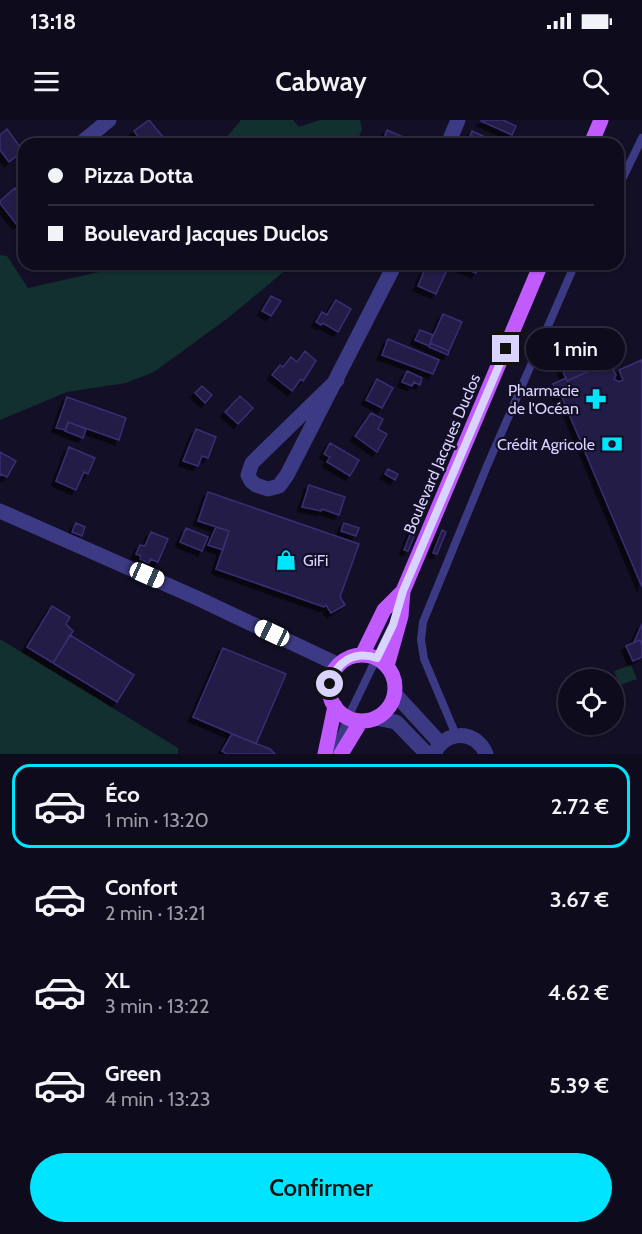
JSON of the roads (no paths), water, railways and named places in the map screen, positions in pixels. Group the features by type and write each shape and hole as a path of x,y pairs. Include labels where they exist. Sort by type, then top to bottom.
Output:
{"main road":[{"path":"594,138 601,120"},
{"name":"Boulevard Jacques Duclos","path":"375,660 401,616 403,591 538,270"},
{"name":"Boulevard Jacques Duclos","path":"375,660 384,610 403,591"},
{"path":"324,754 335,706 330,684 333,674 346,660 375,660 394,681 395,693 389,707 362,719 341,754"},
{"path":"335,706 362,719"}],"street":[{"path":"87,138 109,120"},
{"path":"450,138 458,120"},
{"path":"337,380 252,463 248,475 251,481 268,489 279,486 287,475 337,380 391,270"},
{"path":"0,511 197,598 339,665"},
{"path":"395,693 437,748 456,735 479,742 486,754"},
{"path":"362,719 396,722 426,754"}],"lane":[{"path":"624,176 642,138"},
{"path":"456,735 424,659 421,640 423,622 487,466 572,270"},
{"path":"334,754 362,719 375,660"}],"place":[{"name":"Pharmacie de l'Océan","path":"596,399"},
{"name":"Crédit Agricole","path":"612,444"},
{"name":"GiFi","path":"286,560"}]}
